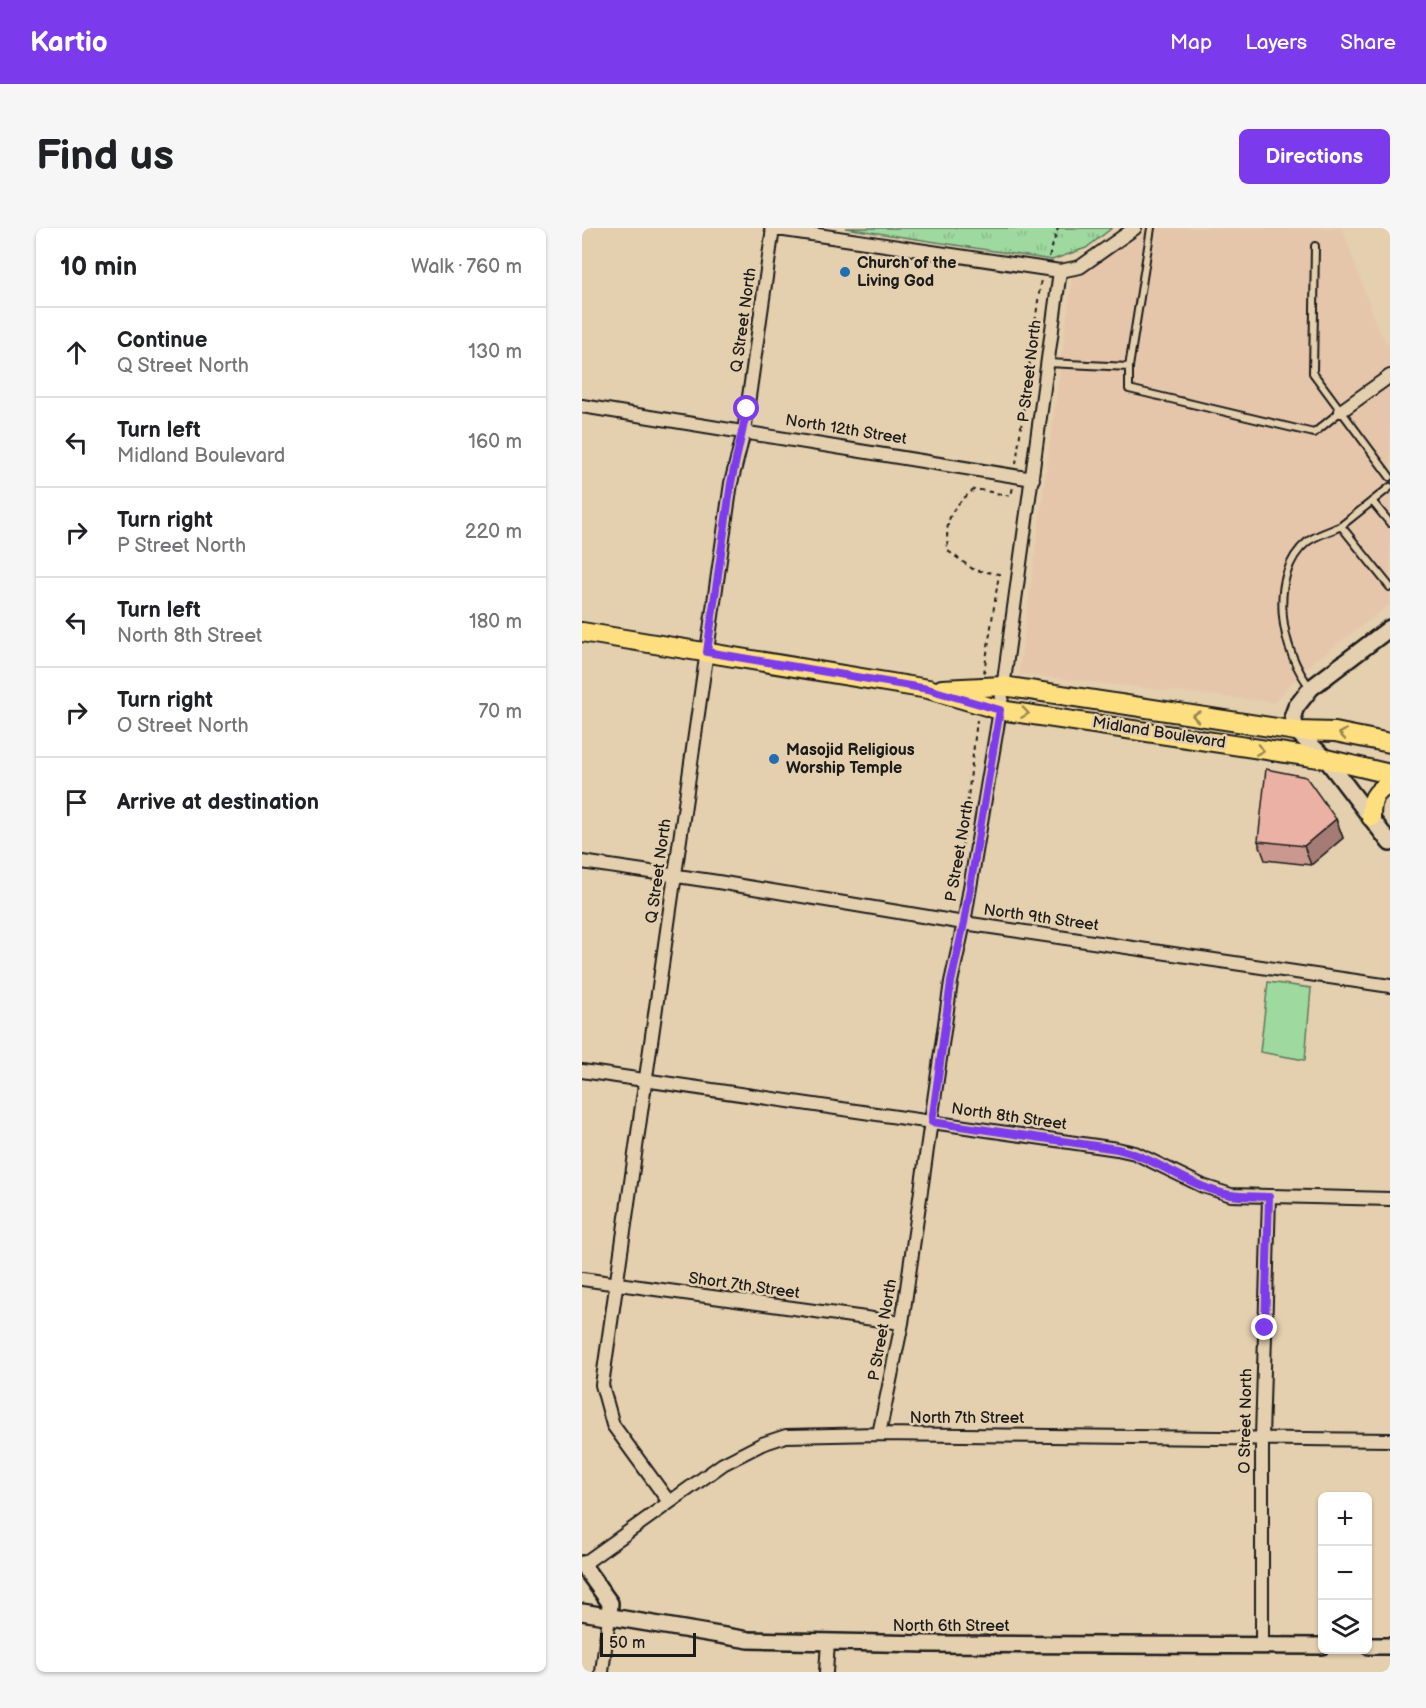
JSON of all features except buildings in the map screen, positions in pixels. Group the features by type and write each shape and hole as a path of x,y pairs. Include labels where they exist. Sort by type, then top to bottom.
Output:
{"main road":[{"name":"Midland Boulevard","path":"582,632 928,689 1000,710 1326,759 1390,774"},
{"name":"Midland Boulevard","path":"928,689 1003,686 1296,731 1335,732 1390,743"},
{"path":"1371,818 1371,802 1376,793 1390,784"}],"street":[{"path":"772,228 1060,271 1080,267 1135,228"},
{"name":"Q Street North","path":"669,1502 613,1425 602,1392 615,1285 731,483 744,432 772,228"},
{"name":"P Street North","path":"879,1434 902,1323 951,982 964,923 1000,710 1060,271"},
{"path":"1341,411 1390,376"},
{"name":"North 12th Street","path":"582,406 1033,479"},
{"path":"1390,628 1311,688 1296,707 1293,715 1296,731 1326,759 1390,843"},
{"name":"North 9th Street","path":"582,862 964,923 1390,986"},
{"name":"North 8th Street","path":"582,1071 1117,1149 1135,1153 1223,1193 1269,1197 1390,1199"},
{"name":"O Street North","path":"1262,1645 1262,1438 1269,1197"},
{"name":"Short 7th Street","path":"582,1279 902,1323"},
{"name":"North 7th Street","path":"582,1564 731,1460 774,1439 803,1434 1390,1440"},
{"path":"582,1564 610,1603 602,1672"},
{"name":"North 6th Street","path":"582,1612 748,1640 1318,1646"},
{"path":"826,1672 828,1642"},
{"path":"1372,1646 1390,1646"}],"lane":[{"path":"1151,228 1129,366 1129,389 1314,433 1341,411"},
{"path":"1315,246 1313,373 1390,477"},
{"path":"1048,363 1129,366"},
{"path":"1311,688 1298,673 1282,625 1285,572 1307,542 1341,526 1390,487"},
{"path":"1372,501 1390,523"},
{"path":"1341,526 1390,587"}],"path":[{"path":"999,574 974,570 948,551 946,528 955,505 975,489 1011,496 1040,282 1058,228"}],"shaded area":[{"path":"1137,228 1342,228 1378,329 1390,347 1390,604 1303,670 1274,702 1019,674 1073,273"}],"green space":[{"path":"845,228 1112,228 1086,248 1052,260"},
{"path":"1268,982 1311,988 1305,1060 1260,1052"}],"place":[{"name":"Church of the Living God","path":"845,272"},
{"name":"Masojid Religious Worship Temple","path":"774,759"}],"route":[{"path":"747,409 744,432 731,483 707,652 928,689 1000,710 964,923 951,982 932,1122 1135,1153 1215,1190 1232,1195 1269,1197 1265,1328"}]}
